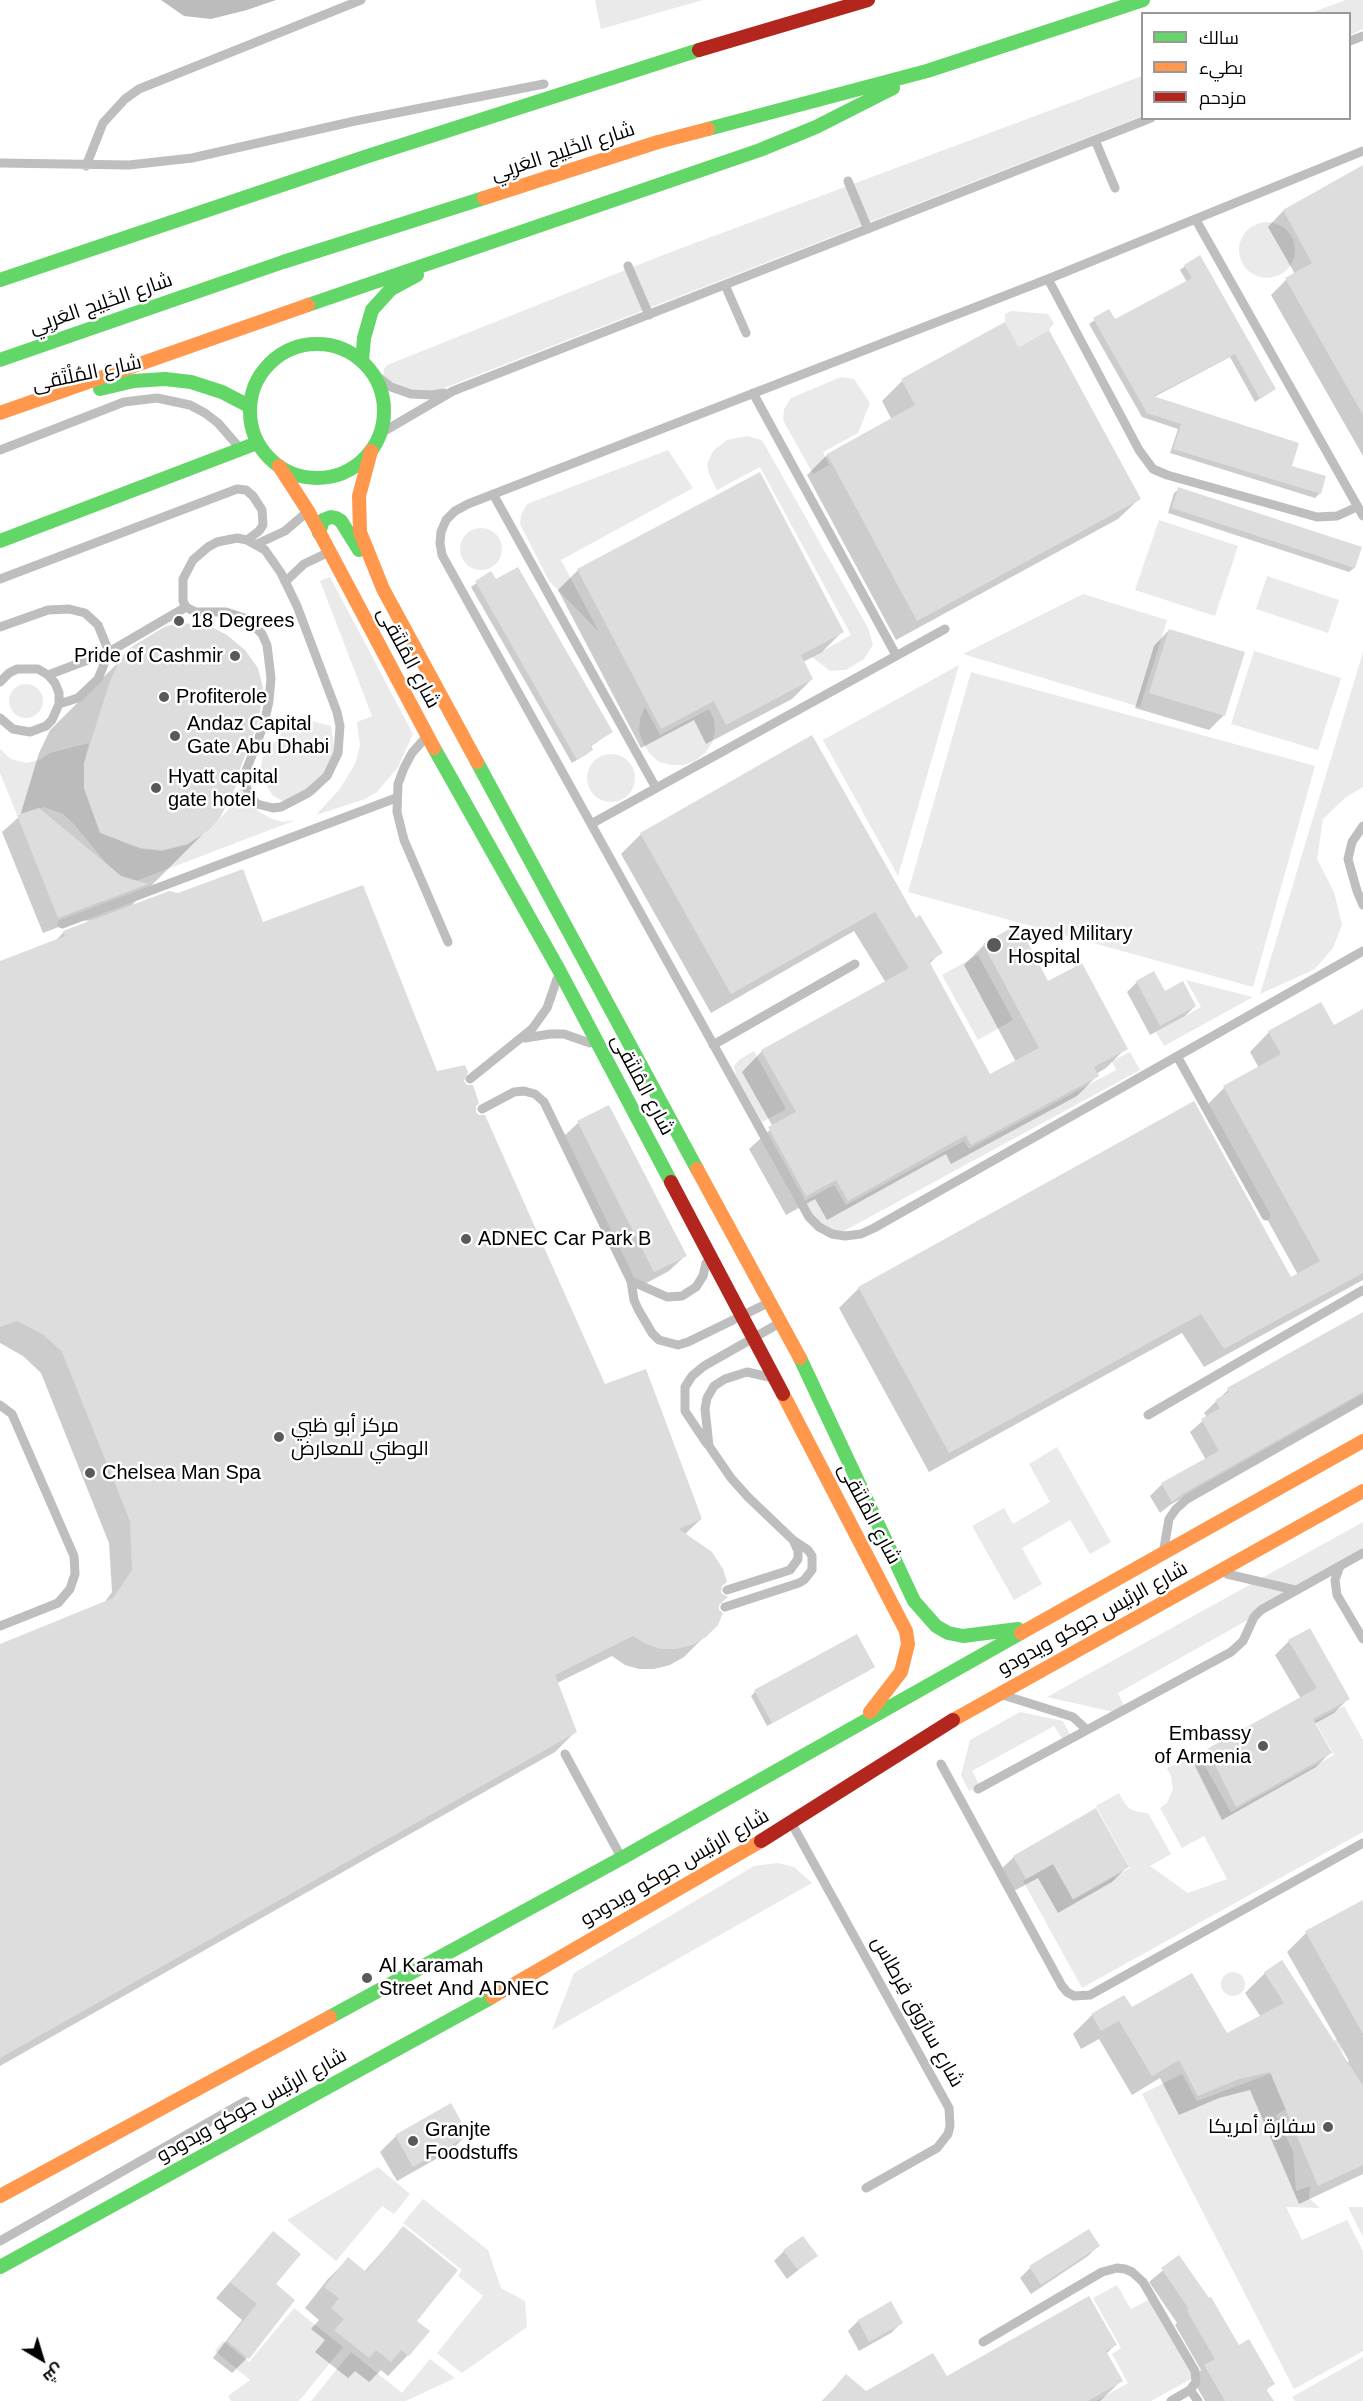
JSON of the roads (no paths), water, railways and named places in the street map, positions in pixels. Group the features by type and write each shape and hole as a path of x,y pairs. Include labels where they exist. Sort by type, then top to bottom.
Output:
{"main road":[{"path":"0,280 365,157 647,66 868,0"},
{"name":"شارع الخَلِيج العَربِي","path":"0,360 283,262 658,142 927,71 1143,0"},
{"path":"0,413 477,246 601,206 760,150 816,127 927,71"},
{"path":"362,361 367,324 372,310 391,289 477,246"},
{"path":"324,343 344,349 362,361 374,373 382,392 385,412 381,433 371,451 358,464 341,474 323,478 304,477 269,459 257,443 249,406 254,386 266,367 282,353 302,345 324,343"},
{"name":"شارع المُلْتَقى","path":"0,413 134,381 165,379 191,382 222,392 249,406"},
{"path":"0,541 257,443"},
{"name":"شارع المُلتَقى","path":"371,451 359,496 360,531 384,589 801,1360 904,1582 925,1616 948,1633 963,1636 1035,1626"},
{"name":"شارع المُلتَقى","path":"279,466 308,511 427,735 559,970 883,1581 906,1631 908,1644 901,1672 859,1725"},
{"path":"319,533 320,524 327,518 336,518 341,521 384,589"},
{"name":"شارع الرئيس جوكو ويدودو","path":"0,2196 622,1858 1363,1442"},
{"name":"شارع الرئيس جوكو ويدودو","path":"0,2267 552,1964 791,1823 892,1757 998,1693 1363,1491"}],"lane":[{"path":"86,166 103,123 125,99 139,89 361,0"},
{"path":"582,77 647,66"},
{"path":"0,163 139,165 192,158 355,121 549,83"},
{"path":"381,433 453,391 1146,120"},
{"path":"1095,140 1115,188"},
{"path":"1363,151 1048,279 493,494 455,511 446,520 441,532 440,543 442,555 809,1217 819,1227 832,1234 845,1236 861,1234 874,1228 1363,951"},
{"path":"848,181 868,229"},
{"path":"1196,220 1363,516"},
{"path":"628,266 649,315"},
{"path":"1048,279 1139,450 1153,469 1167,475 1317,516 1337,516 1358,507"},
{"path":"725,285 746,333"},
{"path":"374,373 391,387 411,394 432,395 453,391"},
{"path":"753,393 896,655"},
{"path":"0,450 124,402 157,398 173,400 205,413 230,435 240,449"},
{"path":"0,579 237,489 246,490 262,510 263,525 247,540"},
{"path":"493,494 656,788"},
{"path":"257,544 285,531 308,511"},
{"path":"237,538 257,544 272,558 297,606 337,712 340,740 336,759 327,776 308,793 281,807 273,808 257,804 251,798 245,784 246,769 264,724 269,701 269,656 262,634 255,626 237,614 195,612 186,607 182,596 183,579 187,569 199,553 217,542 237,538"},
{"path":"285,582 304,564 328,552"},
{"path":"48,675 109,652 186,607"},
{"path":"0,627 48,610 69,609 86,613 98,625 109,652 98,680 78,698 59,704"},
{"path":"591,824 945,629"},
{"path":"0,682 9,673 26,667 38,669 48,675 59,693 57,712 46,726 30,732 13,729 0,718"},
{"path":"427,735 412,753 404,768 398,784 397,812 404,840 448,942"},
{"path":"62,924 396,798"},
{"path":"1363,826 1352,842 1348,859 1363,905"},
{"path":"713,1045 855,964"},
{"path":"470,1079 523,1039 547,1008 559,970"},
{"path":"523,1039 564,1034 590,1043 602,1051"},
{"path":"1177,1056 1266,1216"},
{"path":"482,1108 514,1092 524,1090 535,1094 544,1102 631,1281 634,1299 652,1333 669,1344 678,1345 770,1302"},
{"path":"631,1281 667,1297 682,1296 696,1287 703,1276 709,1252"},
{"path":"1148,1415 1363,1290"},
{"path":"725,1607 799,1583 809,1576 813,1563 812,1556 731,1478 685,1411 685,1387 692,1376 704,1366 781,1322"},
{"path":"709,1446 705,1409 707,1398 714,1386 725,1378 747,1372 777,1380"},
{"path":"1164,1554 1170,1519 1176,1509 1187,1499 1363,1399"},
{"path":"0,1405 12,1414 74,1556 75,1574 70,1589 58,1603 0,1626"},
{"path":"727,1590 790,1570 798,1559 798,1551 793,1540"},
{"path":"978,1789 1232,1652 1243,1641 1254,1617 1261,1610 1363,1553"},
{"path":"1340,1565 1335,1580 1337,1595 1363,1638"},
{"path":"1218,1572 1295,1590"},
{"path":"998,1693 1073,1717 1087,1731"},
{"path":"565,1755 622,1858"},
{"path":"941,1764 1062,1986 1074,1996 1090,1995 1363,1843"},
{"name":"شارع سارُوق قِرطاس","path":"791,1823 949,2108 948,2134 937,2148 866,2188"},
{"path":"0,2241 246,2101"},
{"path":"983,2342 1102,2272 1117,2268 1132,2272 1143,2282 1195,2372 1196,2382 1190,2390 1171,2401"},
{"path":"1190,2390 1198,2401"}],"place":[{"name":"18 Degrees","path":"179,621"},
{"name":"Pride of Cashmir","path":"235,656"},
{"name":"Profiterole","path":"164,697"},
{"name":"Andaz Capital Gate Abu Dhabi","path":"175,736"},
{"name":"Hyatt capital gate hotel","path":"156,788"},
{"name":"Zayed Military Hospital","path":"994,945"},
{"name":"ADNEC Car Park B","path":"466,1239"},
{"name":"مركز أبو ظبي الوطني للمعارض","path":"279,1437"},
{"name":"Chelsea Man Spa","path":"90,1473"},
{"name":"Embassy of Armenia","path":"1263,1746"},
{"name":"Al Karamah Street And ADNEC","path":"367,1978"},
{"name":"سفارة أمريكا","path":"1328,2127"},
{"name":"Granjte Foodstuffs","path":"413,2141"}]}
